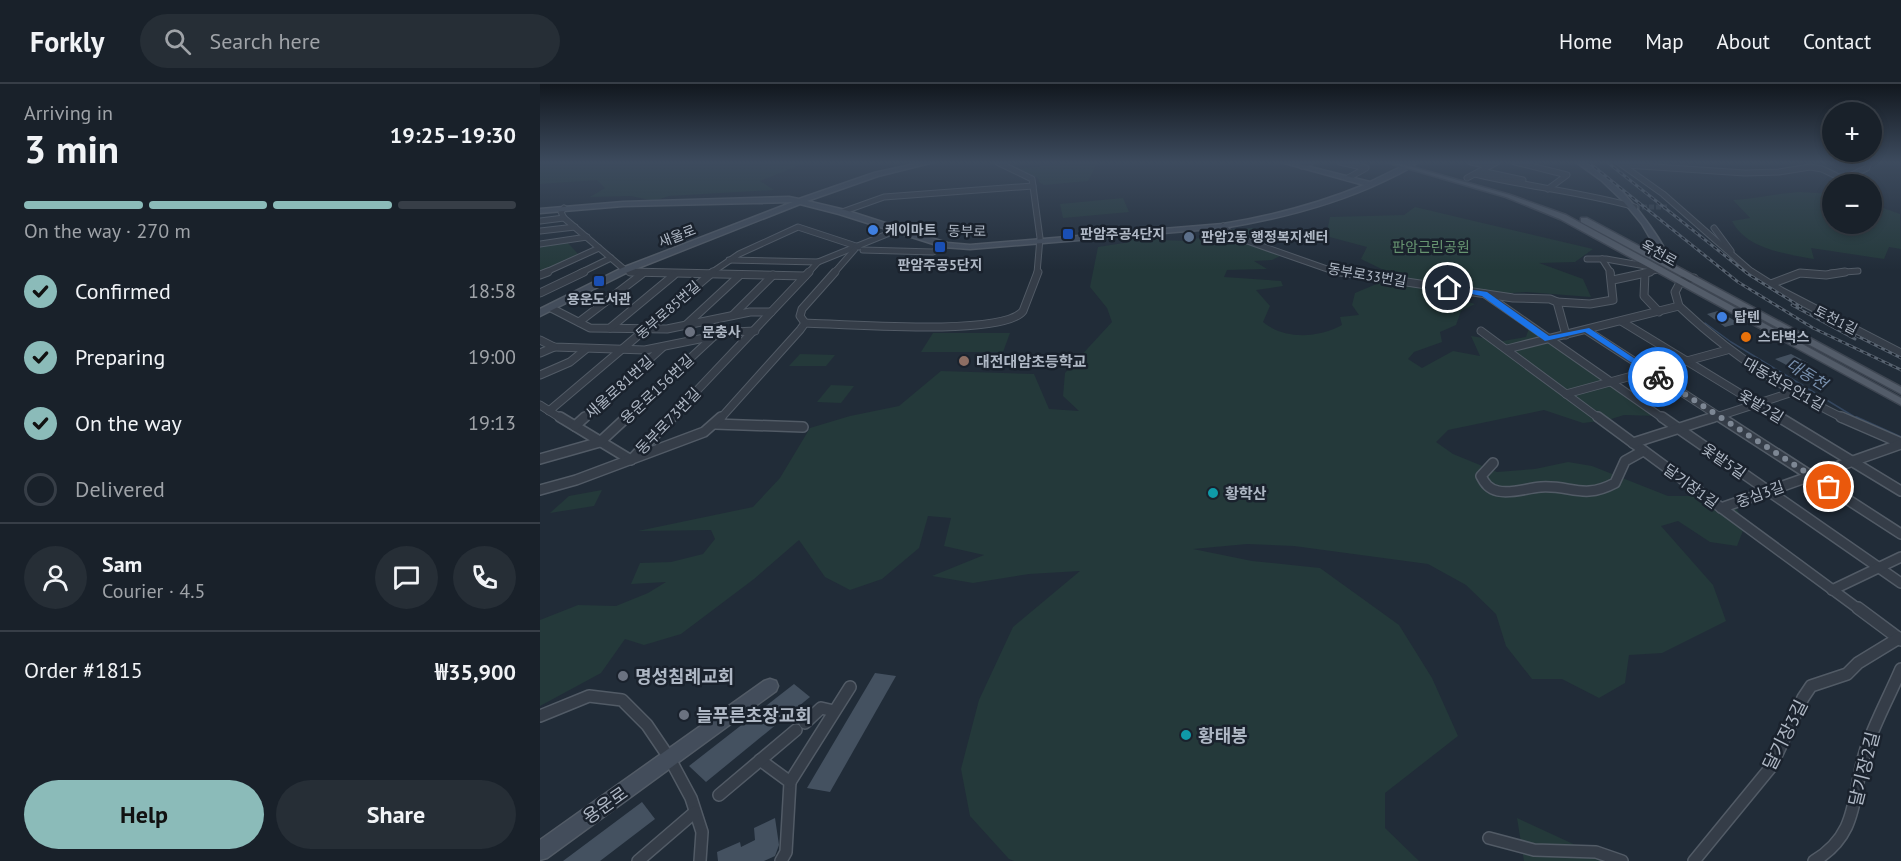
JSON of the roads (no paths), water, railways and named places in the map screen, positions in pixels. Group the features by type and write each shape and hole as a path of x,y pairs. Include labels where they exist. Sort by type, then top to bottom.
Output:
{"main road":[{"name":"새울로","path":"540,313 625,270 809,198"},
{"name":"동부로","path":"540,211 778,199 804,200 946,245 970,247 1223,226 1293,212 1335,198"},
{"name":"옥천로","path":"1514,198 1542,208 1661,269 1901,402"},
{"name":"옥천로","path":"1531,198 1570,213 1655,257 1901,391"},
{"path":"1624,198 1647,224 1656,239 1660,248 1655,257"},
{"name":"용운로","path":"540,851 770,686"}],"street":[{"path":"842,212 880,198"},
{"path":"805,323 976,325 1016,318 1024,310 1037,282 1042,257 1035,198"},
{"name":"옥천로","path":"1604,198 1633,207"},
{"name":"토천1길","path":"1668,198 1730,257 1772,284 1901,353"},
{"path":"1667,207 1677,207"},
{"path":"564,208 561,212 564,218 625,270 642,274 805,276"},
{"path":"540,221 564,218"},
{"path":"540,231 575,226"},
{"name":"동부로85번길","path":"549,411 708,275 729,260 798,226 859,249"},
{"name":"동부로33번길","path":"1223,226 1233,236 1330,270 1513,298 1550,298 1557,302 1590,304 1610,302 1614,298 1613,280"},
{"path":"1713,228 1735,256 1730,257"},
{"name":"동부로73번길","path":"729,260 818,262 859,249 897,230"},
{"path":"540,243 587,237"},
{"path":"805,323 800,316 802,309 859,249 933,252 946,245"},
{"path":"540,275 599,248"},
{"path":"540,293 611,258"},
{"path":"1587,260 1602,259 1661,269"},
{"path":"1602,259 1613,280 1661,269"},
{"name":"동부로73번길","path":"540,490 576,480 631,459 755,331 818,262"},
{"path":"1772,284 1800,273 1826,275 1834,272 1858,271"},
{"path":"1645,273 1642,294 1647,304 1659,312"},
{"path":"579,322 642,274"},
{"path":"610,328 674,275"},
{"path":"687,325 740,275"},
{"path":"733,315 773,275"},
{"path":"1507,349 1679,306 1675,292 1681,281 1694,278"},
{"name":"옻밭5길","path":"1485,294 1901,583"},
{"path":"1557,302 1566,335"},
{"name":"대동천우안1길","path":"1679,306 1727,350 1848,421 1901,443"},
{"path":"551,308 590,327 647,329 668,329 733,315 771,312"},
{"name":"옻밭2길","path":"1621,321 1901,491"},
{"path":"540,405 631,459 690,439 716,424 782,352 805,323"},
{"path":"1586,330 1901,534"},
{"name":"새울로81번길","path":"540,340 554,347 620,351 663,347 714,336 755,331"},
{"name":"달기장1길","path":"1480,331 1900,639"},
{"name":"용운로156번길","path":"540,459 600,442 714,336"},
{"name":"새울로81번길","path":"540,353 554,347"},
{"name":"새울로81번길","path":"575,426 663,347"},
{"path":"540,375 570,362 586,349"},
{"path":"1566,394 1727,350"},
{"path":"1633,443 1796,391"},
{"path":"716,424 803,427"},
{"name":"중심3길","path":"1721,508 1901,443"},
{"path":"1492,463 1481,476 1492,489 1503,492 1541,486 1594,493 1615,483 1625,460 1643,451"},
{"path":"1832,590 1901,557"},
{"name":"달기장3길","path":"1694,861 1771,767 1803,698 1811,686 1847,674 1858,663 1900,639"},
{"name":"달기장2길","path":"1814,861 1828,852 1852,818 1866,750 1901,669"},
{"path":"782,861 786,852 790,782 850,687"},
{"path":"540,716 589,696 622,700 647,724 670,759 691,798 702,832 700,861"},
{"path":"719,795 821,708 834,711"},
{"path":"760,760 790,782"},
{"path":"638,861 695,812"},
{"path":"1489,838 1534,849 1596,852 1622,861"}],"waterway":[{"name":"대동천","path":"1705,323 1731,342 1858,419"},
{"name":"대동천","path":"1856,417 1901,437"}],"tunnel":[{"path":"1635,207 1667,207"}],"railway":[{"path":"1633,198 1738,282 1813,328 1901,370"},
{"path":"1653,198 1748,274 1801,307"},
{"path":"1792,305 1855,339"},
{"path":"1849,332 1901,358"}],"place":[{"name":"케이마트","path":"873,230"},
{"name":"판암주공4단지","path":"1068,234"},
{"name":"판암2동 행정복지센터","path":"1189,237"},
{"name":"판암주공5단지","path":"940,247"},
{"name":"용운도서관","path":"599,281"},
{"name":"탑텐","path":"1722,317"},
{"name":"문충사","path":"690,332"},
{"name":"스타벅스","path":"1746,337"},
{"name":"대전대암초등학교","path":"964,361"},
{"name":"황학산","path":"1213,493"},
{"name":"명성침례교회","path":"623,676"},
{"name":"늘푸른초장교회","path":"684,715"},
{"name":"황태봉","path":"1186,735"}],"park label":[{"name":"판암근린공원","path":"1431,247"}]}
